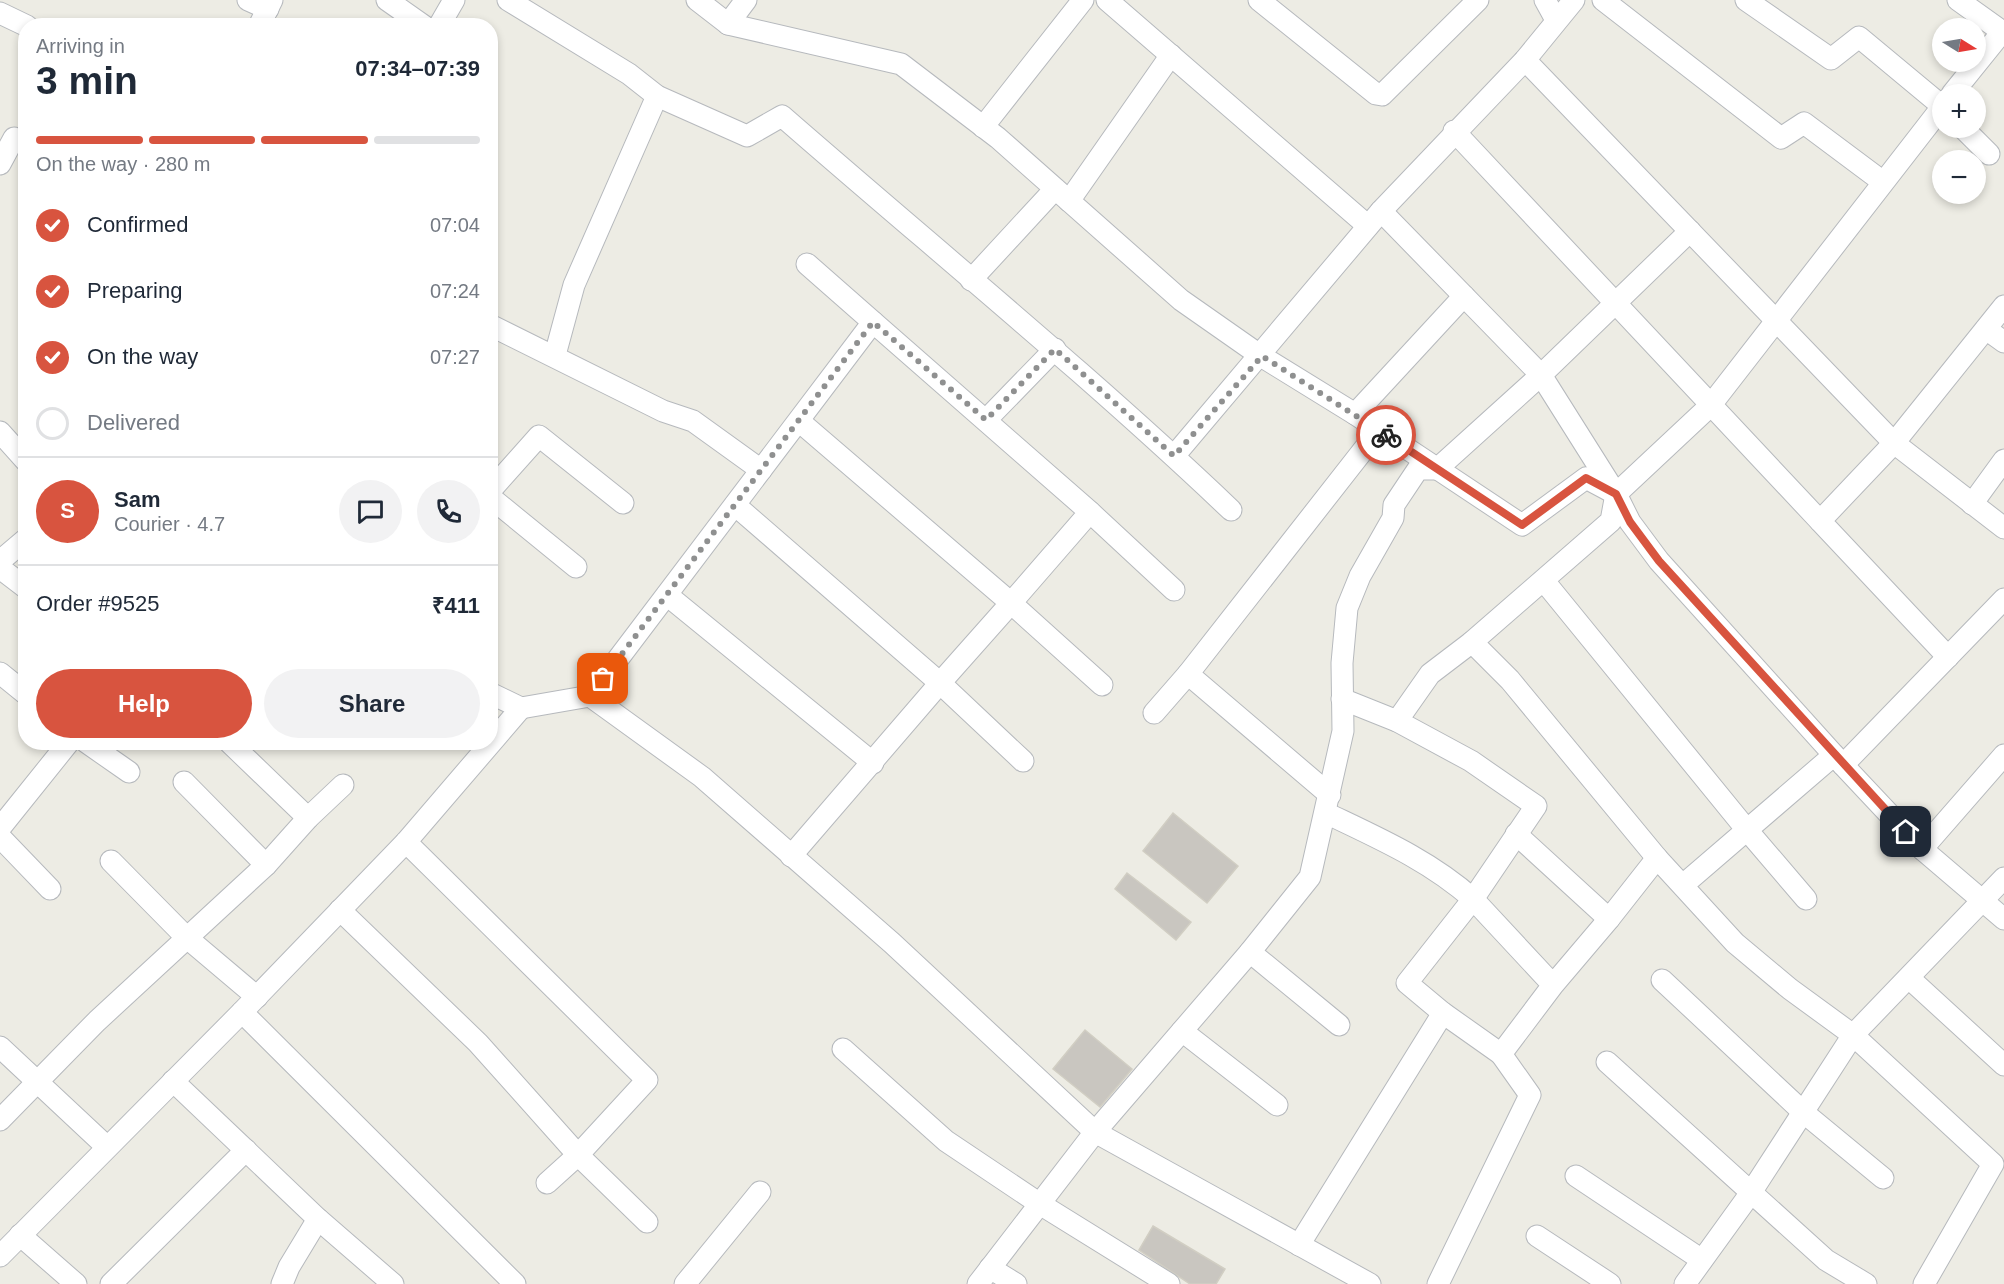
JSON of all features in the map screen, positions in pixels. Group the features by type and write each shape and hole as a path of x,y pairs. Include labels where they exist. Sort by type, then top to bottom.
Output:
{"street":[{"path":"248,0 266,12"},
{"path":"387,0 413,18"},
{"path":"444,18 454,0"},
{"path":"508,0 629,74 657,96 747,136 782,116 971,280 1055,349 1231,510"},
{"path":"697,0 728,24 901,64 983,127 1180,300 1522,525 1586,478 1616,494"},
{"path":"728,24 746,0"},
{"path":"983,127 1083,0"},
{"path":"1107,0 1171,55 1375,218 1464,296 1541,375 1616,494 1630,522 1659,561 1838,760 1922,849 2004,919"},
{"path":"1259,0 1376,94 1383,95 1478,0"},
{"path":"1545,0 1556,20"},
{"path":"1174,456 1262,356 1375,218 1454,131 1525,60 1574,0"},
{"path":"1604,0 1781,138 1804,123 1883,182"},
{"path":"1746,0 1831,59 1859,37 1932,99"},
{"path":"1958,0 1986,8 2003,33 1960,84"},
{"path":"0,13 18,22"},
{"path":"971,280 1062,195 1171,55"},
{"path":"1525,60 1894,443 2004,528"},
{"path":"555,355 574,285 657,96"},
{"path":"1397,721 1430,674 1472,642 1611,521 1616,494 1710,406 1774,320 1932,120"},
{"path":"1454,131 1948,657"},
{"path":"0,164 14,138"},
{"path":"1973,138 1989,154"},
{"path":"1016,1284 984,1276 1095,1132 1250,952 1310,877 1343,731 1342,663 1347,608 1360,576 1393,518 1394,506 1418,469 1437,469 1541,375 1690,231"},
{"path":"807,264 1090,512 1174,590"},
{"path":"1355,414 1464,296"},
{"path":"1820,521 1894,443 2004,306"},
{"path":"498,697 521,708 590,696 873,322"},
{"path":"498,329 555,355 663,411 693,421 761,470"},
{"path":"1986,329 2004,342"},
{"path":"986,420 1055,349"},
{"path":"799,421 1011,603 1102,685"},
{"path":"1154,713 1188,674 1379,430"},
{"path":"0,432 18,452"},
{"path":"498,482 539,436 623,503"},
{"path":"1972,504 2004,460"},
{"path":"498,504 576,567"},
{"path":"735,505 940,683 1023,761"},
{"path":"792,856 1090,512"},
{"path":"0,561 18,546"},
{"path":"0,568 18,582"},
{"path":"1544,581 1806,899"},
{"path":"667,595 873,763"},
{"path":"1683,885 1747,830 1838,760 1948,657 2004,599"},
{"path":"1472,642 1510,680 1657,858 1735,943 1790,989 1853,1035 1998,1169 1924,1284"},
{"path":"0,673 18,688"},
{"path":"1188,674 1328,804 1449,878 1473,899 1553,985"},
{"path":"590,696 702,777 892,943 1095,1132 1370,1284"},
{"path":"1342,699 1397,721 1471,761 1536,806 1473,899 1407,982 1443,1013 1501,1054 1530,1095 1438,1284"},
{"path":"498,735 521,708"},
{"path":"0,828 63,750"},
{"path":"97,750 129,772"},
{"path":"237,750 308,818"},
{"path":"0,1256 257,997 406,842 485,750"},
{"path":"1922,849 2004,755"},
{"path":"184,782 266,865"},
{"path":"0,1120 186,937 266,865 308,818 343,785"},
{"path":"1516,834 1609,919"},
{"path":"0,837 50,889"},
{"path":"406,842 647,1080 578,1155 547,1183"},
{"path":"1501,1054 1553,985 1657,858"},
{"path":"111,861 186,937 257,997"},
{"path":"1685,1284 1750,1194 1853,1035 1984,902 2004,878"},
{"path":"340,910 478,1043 578,1155 647,1222"},
{"path":"1250,952 1339,1024"},
{"path":"1909,978 2004,1065"},
{"path":"1662,980 1803,1112 1882,1178"},
{"path":"242,1012 515,1284"},
{"path":"1299,1245 1443,1013"},
{"path":"1182,1031 1277,1105"},
{"path":"0,1047 107,1147"},
{"path":"843,1048 946,1141 1040,1204 1168,1284"},
{"path":"1606,1062 1826,1260 1866,1284"},
{"path":"173,1081 318,1219 393,1284"},
{"path":"111,1284 246,1150"},
{"path":"1576,1176 1702,1260"},
{"path":"684,1284 760,1192"},
{"path":"282,1284 289,1267 318,1219"},
{"path":"20,1236 76,1284"},
{"path":"1537,1236 1610,1284"}],"building":[{"path":"1173,813 1238,866 1207,903 1143,851"},
{"path":"1127,873 1191,922 1176,940 1115,889"},
{"path":"1085,1030 1132,1069 1100,1107 1053,1069"},
{"path":"1153,1226 1225,1269 1216,1284 1190,1284 1139,1250"}],"way so far":[{"path":"603,679 873,322 986,420 1055,349 1174,456 1262,356 1386,435"}],"route":[{"path":"1386,435 1522,525 1586,478 1616,494 1630,522 1659,561 1906,832"}]}
